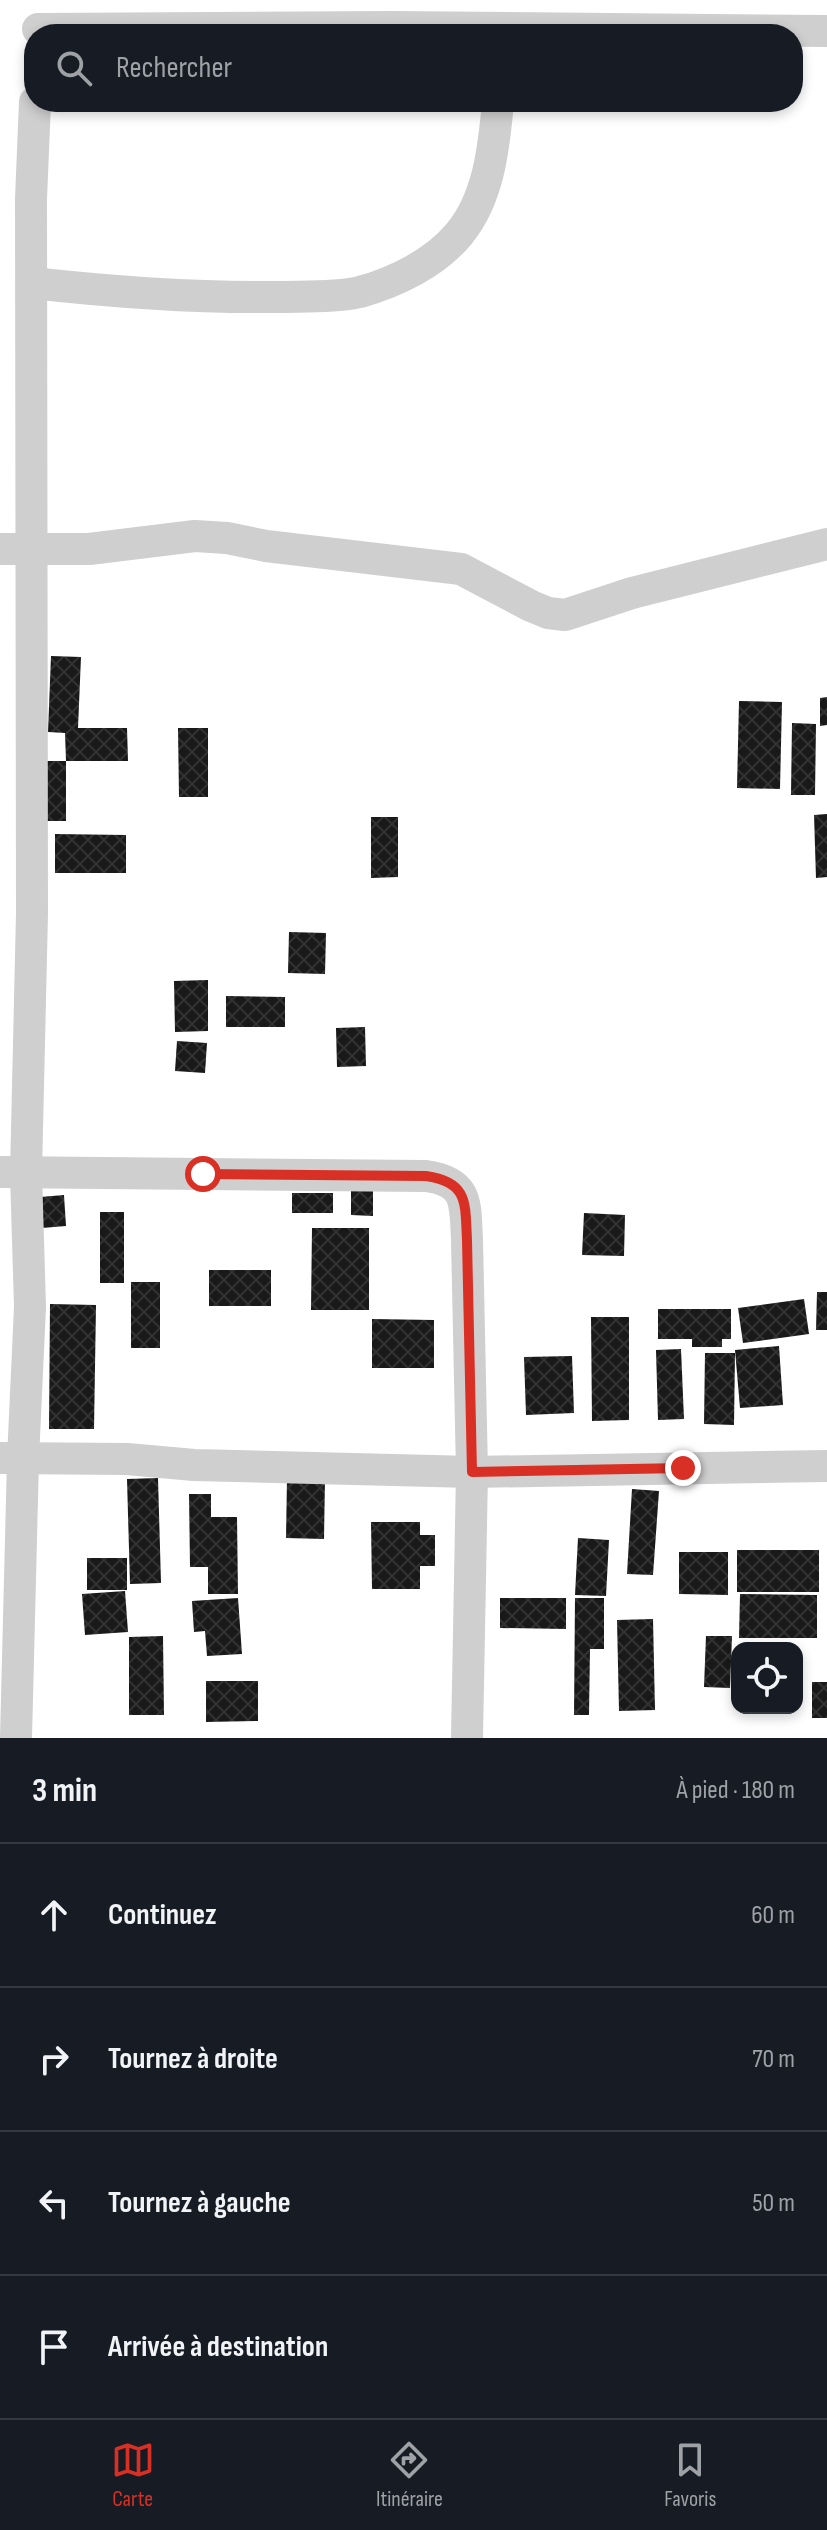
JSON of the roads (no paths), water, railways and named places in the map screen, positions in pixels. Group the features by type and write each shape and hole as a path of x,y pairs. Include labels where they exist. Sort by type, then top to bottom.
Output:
{"street":[{"path":"38,21 175,24"},
{"path":"803,31 827,31"},
{"path":"16,1738 11,1459 30,1307 13,1173 32,913 16,549 29,419 35,112"},
{"path":"32,283 120,293 237,297 358,292 390,282 426,264 458,235 475,209 488,175 497,112"},
{"path":"16,549 89,549 195,536 227,538 266,546 461,569 531,606 548,613 565,615 645,590 827,544"},
{"path":"13,1173 426,1176 454,1184 464,1204 467,1227 472,1472 467,1738"},
{"path":"11,1459 127,1459 194,1465 472,1472 827,1466"}]}
